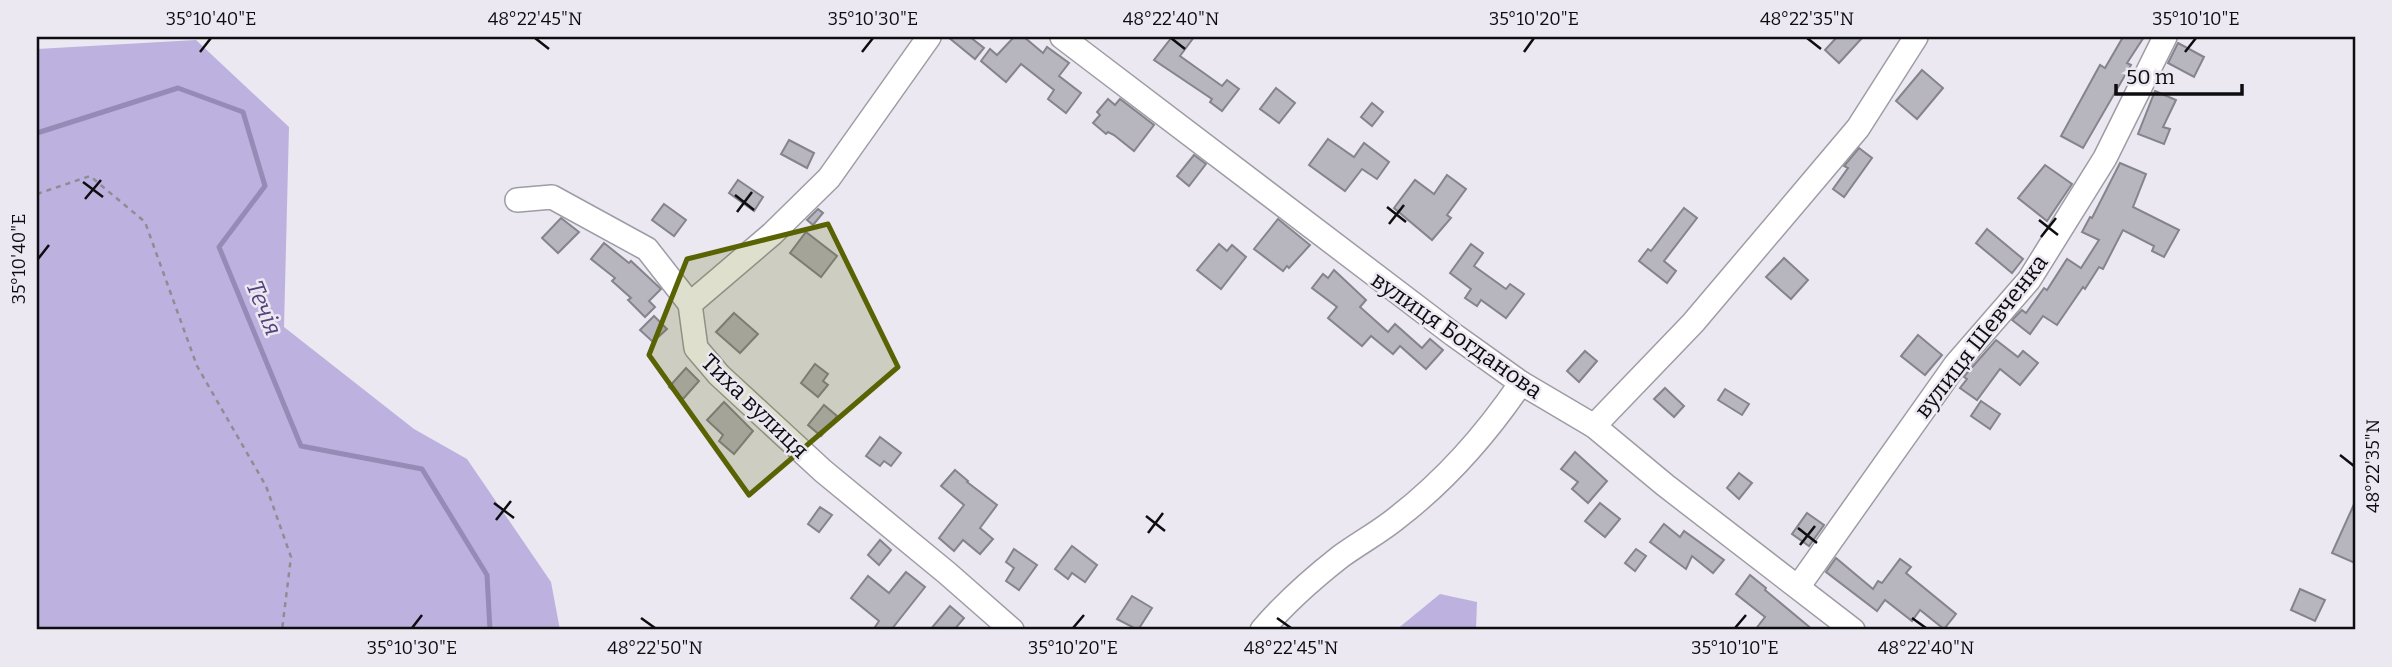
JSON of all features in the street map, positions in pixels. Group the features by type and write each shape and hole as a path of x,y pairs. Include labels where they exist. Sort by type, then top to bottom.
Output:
{"street":[{"path":"517,200 552,197 647,249 690,304 772,234 829,178 929,37"},
{"name":"вулиця Богданова","path":"1062,37 1366,270 1521,383 1594,426 1665,485 1853,630"},
{"name":"вулиця Шевченка","path":"1798,587 1956,364 2029,280 2105,158 2165,37"},
{"path":"1594,426 1693,323 1858,128 1910,39"},
{"name":"Тиха вулиця","path":"690,304 696,348 719,375 823,471 1012,630"},
{"path":"1262,630 1294,595 1341,556 1398,517 1449,473 1497,417 1521,383"}],"path":[{"path":"37,194 90,176 145,222 197,366 266,486 291,557 282,630"}],"highlighted area":[{"path":"828,224 898,367 749,495 649,355 687,259"}],"shaded area":[{"path":"196,40 289,127 284,327 414,429 467,459 551,582 560,630 37,630 37,49"},
{"path":"1440,594 1477,602 1476,630 1396,630"}],"building":[{"path":"948,37 970,37 984,48 975,59"},
{"path":"1014,37 1024,37 1043,53 1047,47 1069,63 1059,76 1081,93 1066,113 1048,99 1054,90 1021,64 1006,82 981,61 990,49 997,55"},
{"path":"1172,37 1194,37 1180,56 1222,86 1227,80 1239,89 1222,111 1210,102 1212,99 1154,60"},
{"path":"1837,37 1863,37 1839,63 1825,50"},
{"path":"2123,37 2144,37 2127,63 2131,65 2083,148 2061,136 2100,65 2105,68"},
{"path":"2178,43 2204,57 2194,77 2168,63"},
{"path":"1922,70 1943,88 1917,119 1896,101"},
{"path":"1276,88 1295,103 1279,123 1260,109"},
{"path":"2155,91 2176,100 2163,127 2170,129 2164,144 2138,134"},
{"path":"1108,99 1115,105 1120,99 1154,125 1134,151 1093,123 1100,115 1097,112"},
{"path":"1372,103 1383,112 1372,126 1361,117"},
{"path":"1328,139 1354,157 1364,143 1389,162 1377,179 1362,169 1345,191 1309,165"},
{"path":"789,140 814,153 807,168 781,154"},
{"path":"1859,148 1872,158 1844,197 1833,189 1848,168 1844,166"},
{"path":"1194,155 1206,164 1189,186 1177,176"},
{"path":"2120,163 2146,174 2133,207 2179,230 2164,257 2152,251 2154,246 2123,230 2103,269 2099,267 2057,325 2043,316 2030,334 2012,320 2022,310 2026,313 2044,288 2047,290 2067,259 2081,268 2099,240 2082,232"},
{"path":"2045,165 2072,184 2047,221 2018,198"},
{"path":"1447,175 1466,189 1447,215 1451,218 1432,240 1394,208 1415,180 1434,194"},
{"path":"738,180 763,197 754,211 729,193"},
{"path":"664,204 686,220 674,236 652,220"},
{"path":"1684,208 1697,218 1664,261 1676,271 1667,283 1639,261 1648,249 1651,251"},
{"path":"818,209 823,213 813,225 807,220"},
{"path":"561,218 579,232 558,253 542,238"},
{"path":"1278,219 1310,245 1283,271 1254,249"},
{"path":"1987,229 2023,259 2012,273 1976,243"},
{"path":"806,232 837,256 821,277 790,253"},
{"path":"604,243 629,263 631,261 661,289 649,301 655,307 645,317 628,300 631,298 612,281 615,278 591,259"},
{"path":"1219,244 1227,251 1232,245 1246,257 1221,289 1197,270"},
{"path":"1471,244 1483,253 1474,266 1506,289 1510,284 1524,294 1506,318 1481,300 1477,306 1465,298 1471,289 1450,273"},
{"path":"1784,258 1808,280 1791,299 1766,277"},
{"path":"1334,270 1366,300 1360,307 1388,332 1395,324 1422,348 1430,339 1443,350 1426,369 1400,346 1393,354 1371,336 1362,346 1328,318 1337,307 1312,288 1323,274 1328,278"},
{"path":"734,313 758,334 740,353 716,332"},
{"path":"654,316 667,329 653,342 640,330"},
{"path":"1918,335 1942,355 1925,375 1901,356"},
{"path":"1996,340 2018,357 2023,351 2038,363 2020,385 2000,369 1977,400 1960,388 1967,379 1964,377"},
{"path":"1585,351 1597,361 1579,382 1567,371"},
{"path":"815,364 828,374 823,381 828,385 818,397 801,383"},
{"path":"686,368 699,381 683,399 669,387"},
{"path":"1665,388 1684,406 1674,417 1654,399"},
{"path":"1725,389 1749,404 1742,415 1718,400"},
{"path":"1981,401 2000,414 1990,429 1971,416"},
{"path":"724,402 753,431 734,454 719,441 723,435 707,420"},
{"path":"824,405 837,416 821,436 808,425"},
{"path":"880,437 901,453 891,466 884,461 880,466 866,456"},
{"path":"1575,452 1607,481 1588,503 1572,489 1578,482 1561,469"},
{"path":"955,470 997,505 980,528 993,539 980,554 963,540 954,551 939,538 964,505 941,486"},
{"path":"1739,473 1752,483 1739,499 1727,488"},
{"path":"2355,502 2355,563 2332,553"},
{"path":"1600,503 1620,519 1605,537 1585,521"},
{"path":"820,507 832,515 819,532 808,524"},
{"path":"1807,513 1824,525 1809,546 1792,534"},
{"path":"1664,524 1680,537 1684,531 1724,560 1713,573 1692,556 1686,569 1650,542"},
{"path":"880,540 891,550 879,565 868,555"},
{"path":"1072,546 1097,565 1085,582 1072,573 1068,579 1055,569"},
{"path":"1014,549 1037,565 1019,590 1006,581 1014,568 1006,562"},
{"path":"1636,549 1646,556 1635,571 1625,563"},
{"path":"1836,558 1873,589 1878,581 1882,583 1900,559 1911,567 1906,573 1956,614 1944,629 1920,610 1912,621 1885,600 1877,611 1826,572"},
{"path":"906,572 925,587 891,630 873,630 879,621 851,598 868,576 889,593"},
{"path":"1750,575 1813,630 1755,630 1765,617 1736,594"},
{"path":"2300,589 2325,600 2315,621 2291,610"},
{"path":"1132,596 1152,608 1138,630 1117,619"},
{"path":"950,606 964,618 954,630 930,630"}],"waterway":[{"name":"Течія","path":"37,133 178,88 243,112 265,186 219,247 301,446 422,469 487,575 490,630"}]}
